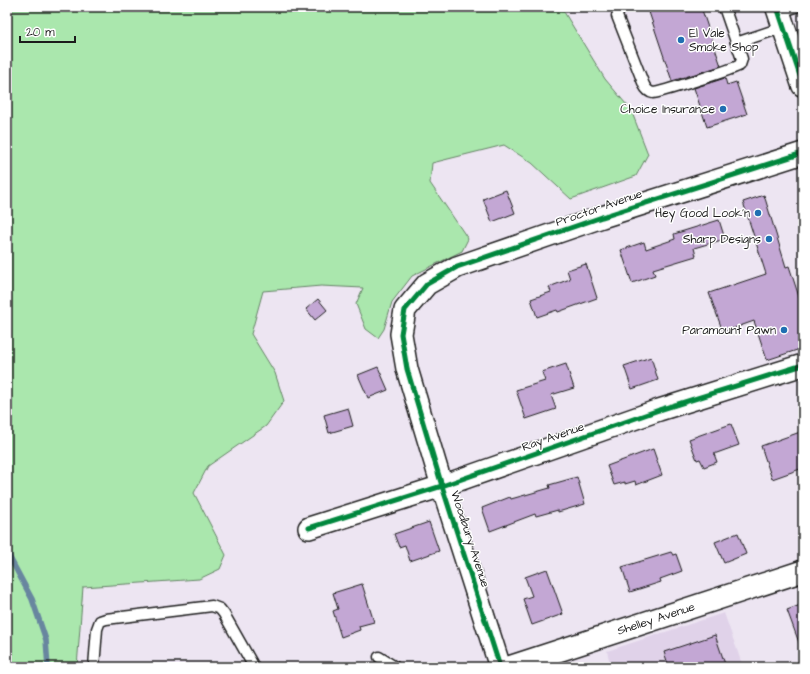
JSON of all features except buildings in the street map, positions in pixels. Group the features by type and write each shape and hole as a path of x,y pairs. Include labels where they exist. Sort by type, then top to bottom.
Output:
{"main road":[{"path":"784,13 798,57 803,85"}],"street":[{"name":"Proctor Avenue","path":"412,302 427,284 457,267 624,210 803,153"},
{"name":"Woodbury Avenue","path":"412,302 405,310 401,334 407,369 442,486 500,667"},
{"name":"Ray Avenue","path":"309,528 442,486 659,410 803,365"},
{"name":"Shelley Avenue","path":"510,667 803,571"}],"lane":[{"path":"625,7 619,10 617,16 644,86 649,92 658,92 738,67 742,62 742,59 724,7"},
{"path":"736,44 784,13"},
{"path":"94,667 98,625 100,621 212,606 220,609 224,614 254,667"},
{"path":"379,658 395,667"}],"shaded area":[{"path":"724,613 743,667 611,667 607,651"}],"green space":[{"path":"7,7 561,7 605,79 631,110 648,154 636,176 571,199 532,163 504,145 432,163 430,183 468,239 462,251 412,276 392,302 384,329 378,338 366,329 356,304 363,288 321,286 263,291 251,334 275,373 284,401 266,426 208,466 194,493 226,555 220,569 199,579 83,587 77,667 7,667"}],"waterway":[{"path":"7,549 10,558 32,599 46,640 48,667"}],"cycle path":[{"path":"777,7 803,85"},
{"path":"500,667 442,486 407,369 401,334 405,310 427,284 457,267 602,217 803,153"},
{"path":"309,528 442,486 659,410 803,365"}],"place":[{"name":"El Vale Smoke Shop","path":"681,40"},
{"name":"Choice Insurance","path":"723,109"},
{"name":"Hey Good Look'n","path":"758,213"},
{"name":"Sharp Designs","path":"769,239"},
{"name":"Paramount Pawn","path":"784,330"}]}
